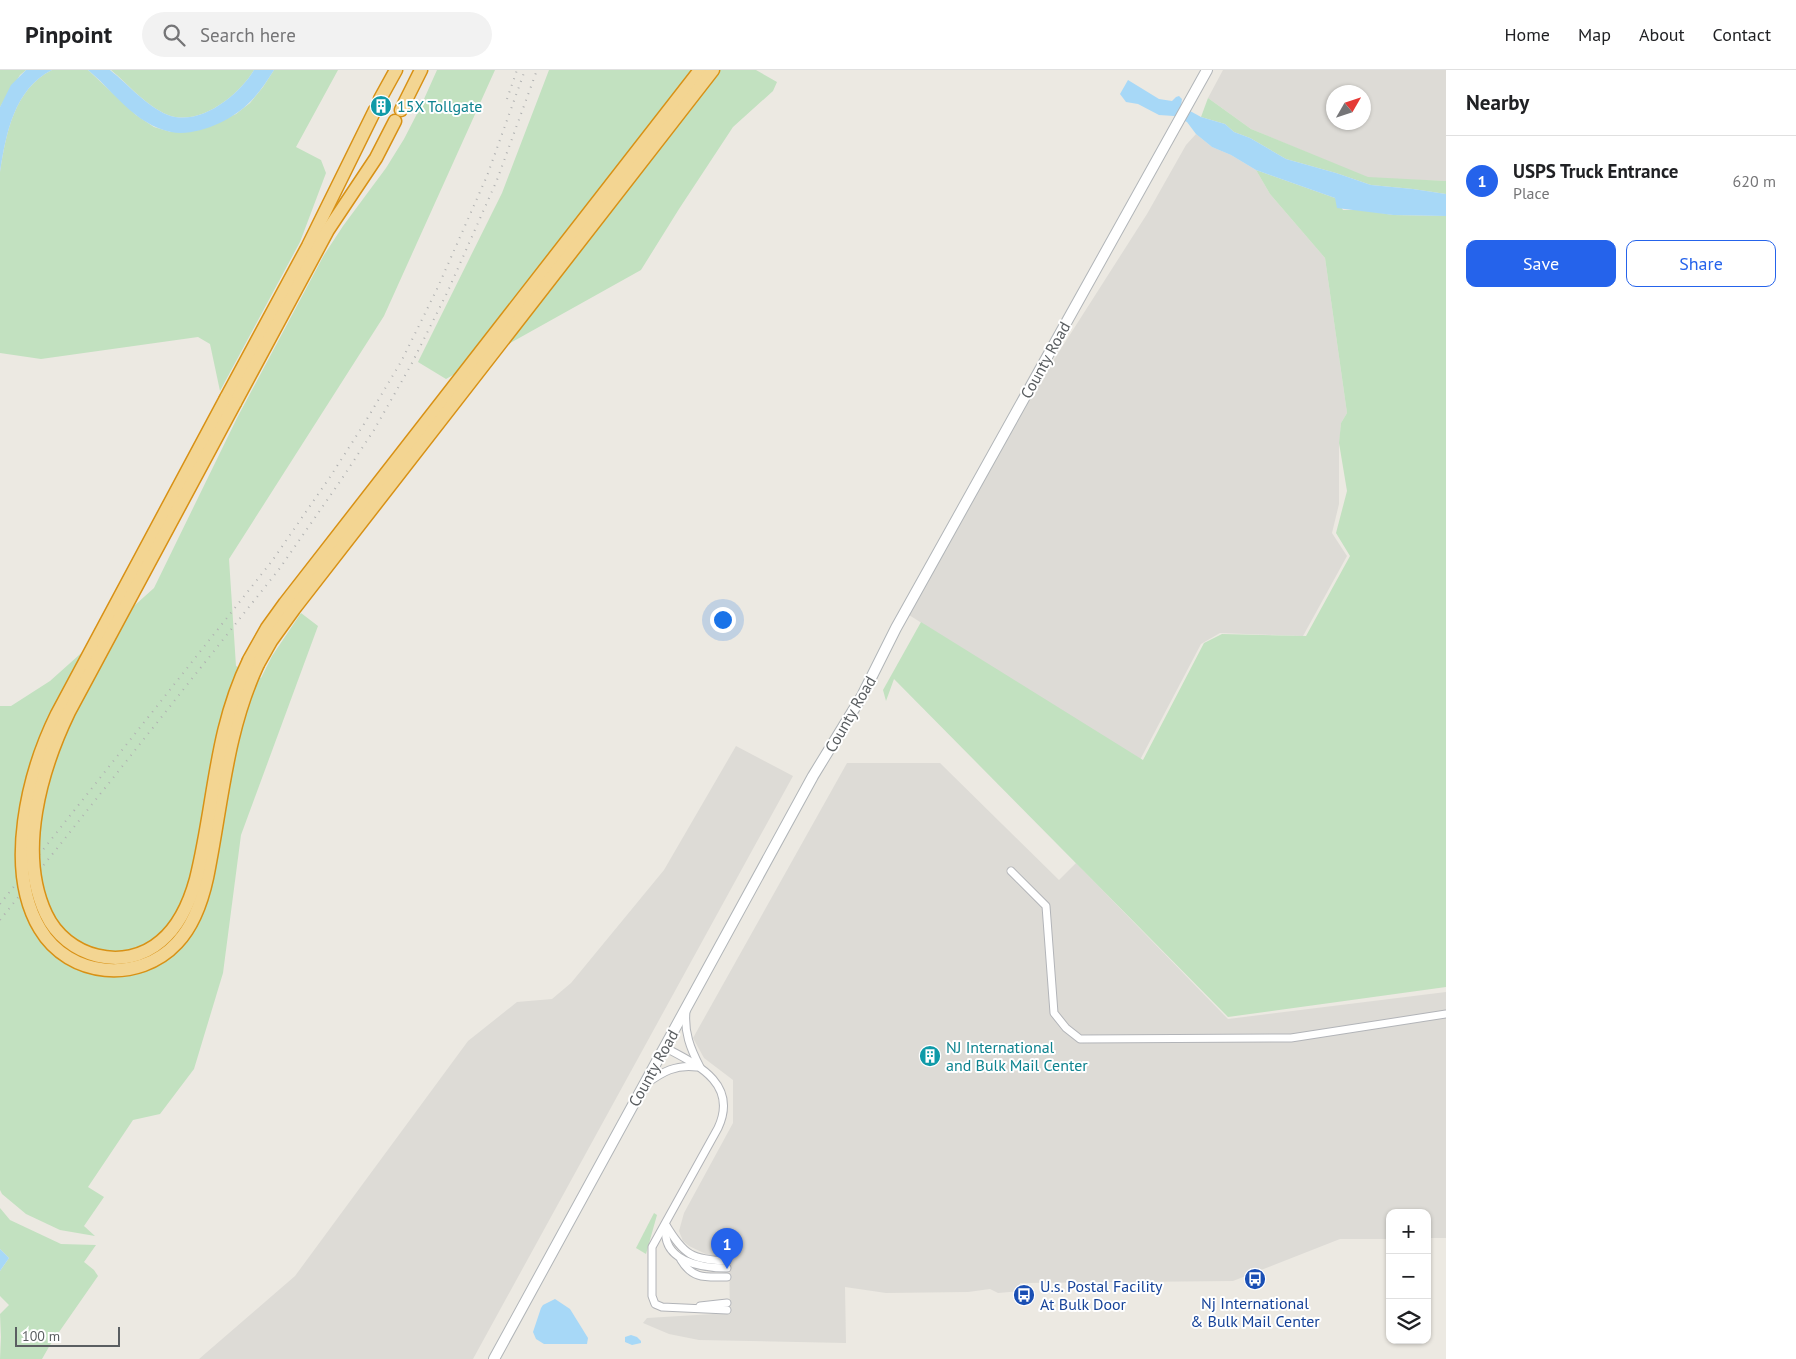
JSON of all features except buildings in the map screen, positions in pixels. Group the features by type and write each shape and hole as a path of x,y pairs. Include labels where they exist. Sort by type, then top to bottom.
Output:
{"highway":[{"path":"230,401 396,70"},
{"path":"421,70 376,158 328,230 230,401 57,714 44,743 34,773 27,805 23,868 26,892 33,915 40,929 50,942 68,957 81,964 98,969 113,970 130,969 152,962 166,953 188,929 201,901 208,878 234,729 263,634 700,70"},
{"path":"253,662 713,70"}],"main road":[{"name":"County Road","path":"494,1359 813,776 862,696 896,628 1207,70"}],"street":[{"path":"1011,871 1046,906 1054,1013 1066,1028 1080,1039 1291,1038 1446,1014"},
{"path":"687,1006 686,1036 700,1067"},
{"path":"664,1048 710,1074 718,1085 723,1100 722,1118 718,1128 671,1212 666,1225 652,1247 652,1296 657,1305 662,1307 727,1307"},
{"path":"641,1088 662,1072 673,1068 684,1066 700,1067"},
{"path":"666,1225 667,1240 687,1269 693,1274 727,1277"},
{"path":"666,1225 679,1245 690,1254 704,1260 727,1264 699,1266 679,1258"}],"shaded area":[{"path":"1223,70 1446,70 1446,181 1368,178 1251,129 1208,98"},
{"path":"1196,134 1212,147 1231,155 1256,170 1270,194 1325,258 1347,413 1341,423 1339,504 1332,533 1347,556 1303,636 1220,633 1201,644 1140,760 909,615 1034,391 1147,214 1186,145"},
{"path":"736,746 793,776 473,1359 199,1359 295,1276 468,1041 517,1002 552,999 571,983 664,870"},
{"name":"NJ International and Bulk Mail Center","path":"847,763 940,763 1059,880 1076,863 1228,1019 1446,992 1446,1238 1431,1238 1431,1209 1386,1209 1386,1239 1340,1239 1233,1281 1020,1283 1020,1291 998,1293 990,1289 968,1292 886,1293 845,1287 846,1343 699,1340 669,1334 643,1323 647,1318 730,1313 729,1258 712,1257 689,1246 683,1241 679,1231 684,1213 733,1123 733,1080 704,1058 693,1038"}],"green space":[{"path":"0,70 26,70 20,75 0,107"},
{"path":"52,70 88,70 136,115 154,127 171,132 204,128 236,114 250,103 274,70 338,70 296,147 321,160 326,173 300,242 220,391 210,344 198,337 41,359 0,353 0,172 2,157 9,128 20,101 39,78"},
{"path":"111,70 254,70 239,89 217,106 193,117 180,118 168,115 152,106"},
{"path":"437,70 495,70 384,316 229,559 236,666 261,678 272,656 301,613 318,626 241,835 223,973 194,1069 160,1114 133,1120 88,1187 104,1197 84,1226 95,1236 60,1230 26,1214 2,1194 0,1190 0,706 11,706 50,681 154,588 237,418 324,255 386,168 404,139"},
{"path":"549,70 756,70 777,82 773,91 733,127 641,270 446,379 418,362 502,193"},
{"path":"1208,98 1251,129 1368,177 1446,181 1446,194 1371,185 1286,159 1250,138 1234,132 1225,124 1201,117"},
{"path":"1256,170 1335,198 1343,210 1363,210 1393,215 1446,216 1446,987 1228,1017 894,679 886,701 883,690 921,622 1143,760 1204,643 1222,634 1306,636 1350,556 1336,533 1347,491 1339,443 1341,423 1347,413 1325,258 1270,194"},
{"path":"0,1208 10,1220 61,1244 96,1245 84,1262 98,1276 42,1359 0,1359 0,1314 9,1305 0,1296 0,1271 9,1258 0,1249"},
{"path":"654,1213 657,1215 646,1254 636,1248"}],"water":[{"path":"26,70 52,70 39,78 20,101 9,128 0,172 0,107 11,85"},
{"path":"88,70 110,70 152,106 168,115 180,118 193,117 217,106 239,89 254,70 274,70 254,98 235,115 214,126 181,133 161,129 140,118"},
{"path":"1128,80 1159,99 1172,101 1179,96 1182,99 1181,106 1201,117 1225,124 1234,132 1250,138 1286,159 1371,185 1446,194 1446,216 1393,215 1337,208 1335,198 1256,170 1231,155 1212,147 1196,134 1187,122 1174,116 1159,115 1138,104 1126,102 1120,94"},
{"path":"0,1249 9,1258 0,1271"},
{"path":"555,1299 570,1309 588,1338 587,1344 544,1344 536,1339 533,1332 541,1308"},
{"path":"631,1335 637,1337 641,1343 632,1345 625,1342 625,1337"}],"railway":[{"path":"507,99 517,70"},
{"path":"0,904 272,561 364,424 402,360 437,289 487,176 525,70"},
{"path":"0,920 280,568 374,430 411,365 447,293 497,180 537,70"}],"place":[{"name":"15X Tollgate","path":"381,106"},
{"name":"NJ International and Bulk Mail Center","path":"930,1056"},
{"name":"USPS Truck Entrance","path":"727,1269"},
{"name":"Nj International & Bulk Mail Center","path":"1255,1279"},
{"name":"U.s. Postal Facility At Bulk Door","path":"1024,1295"}]}
